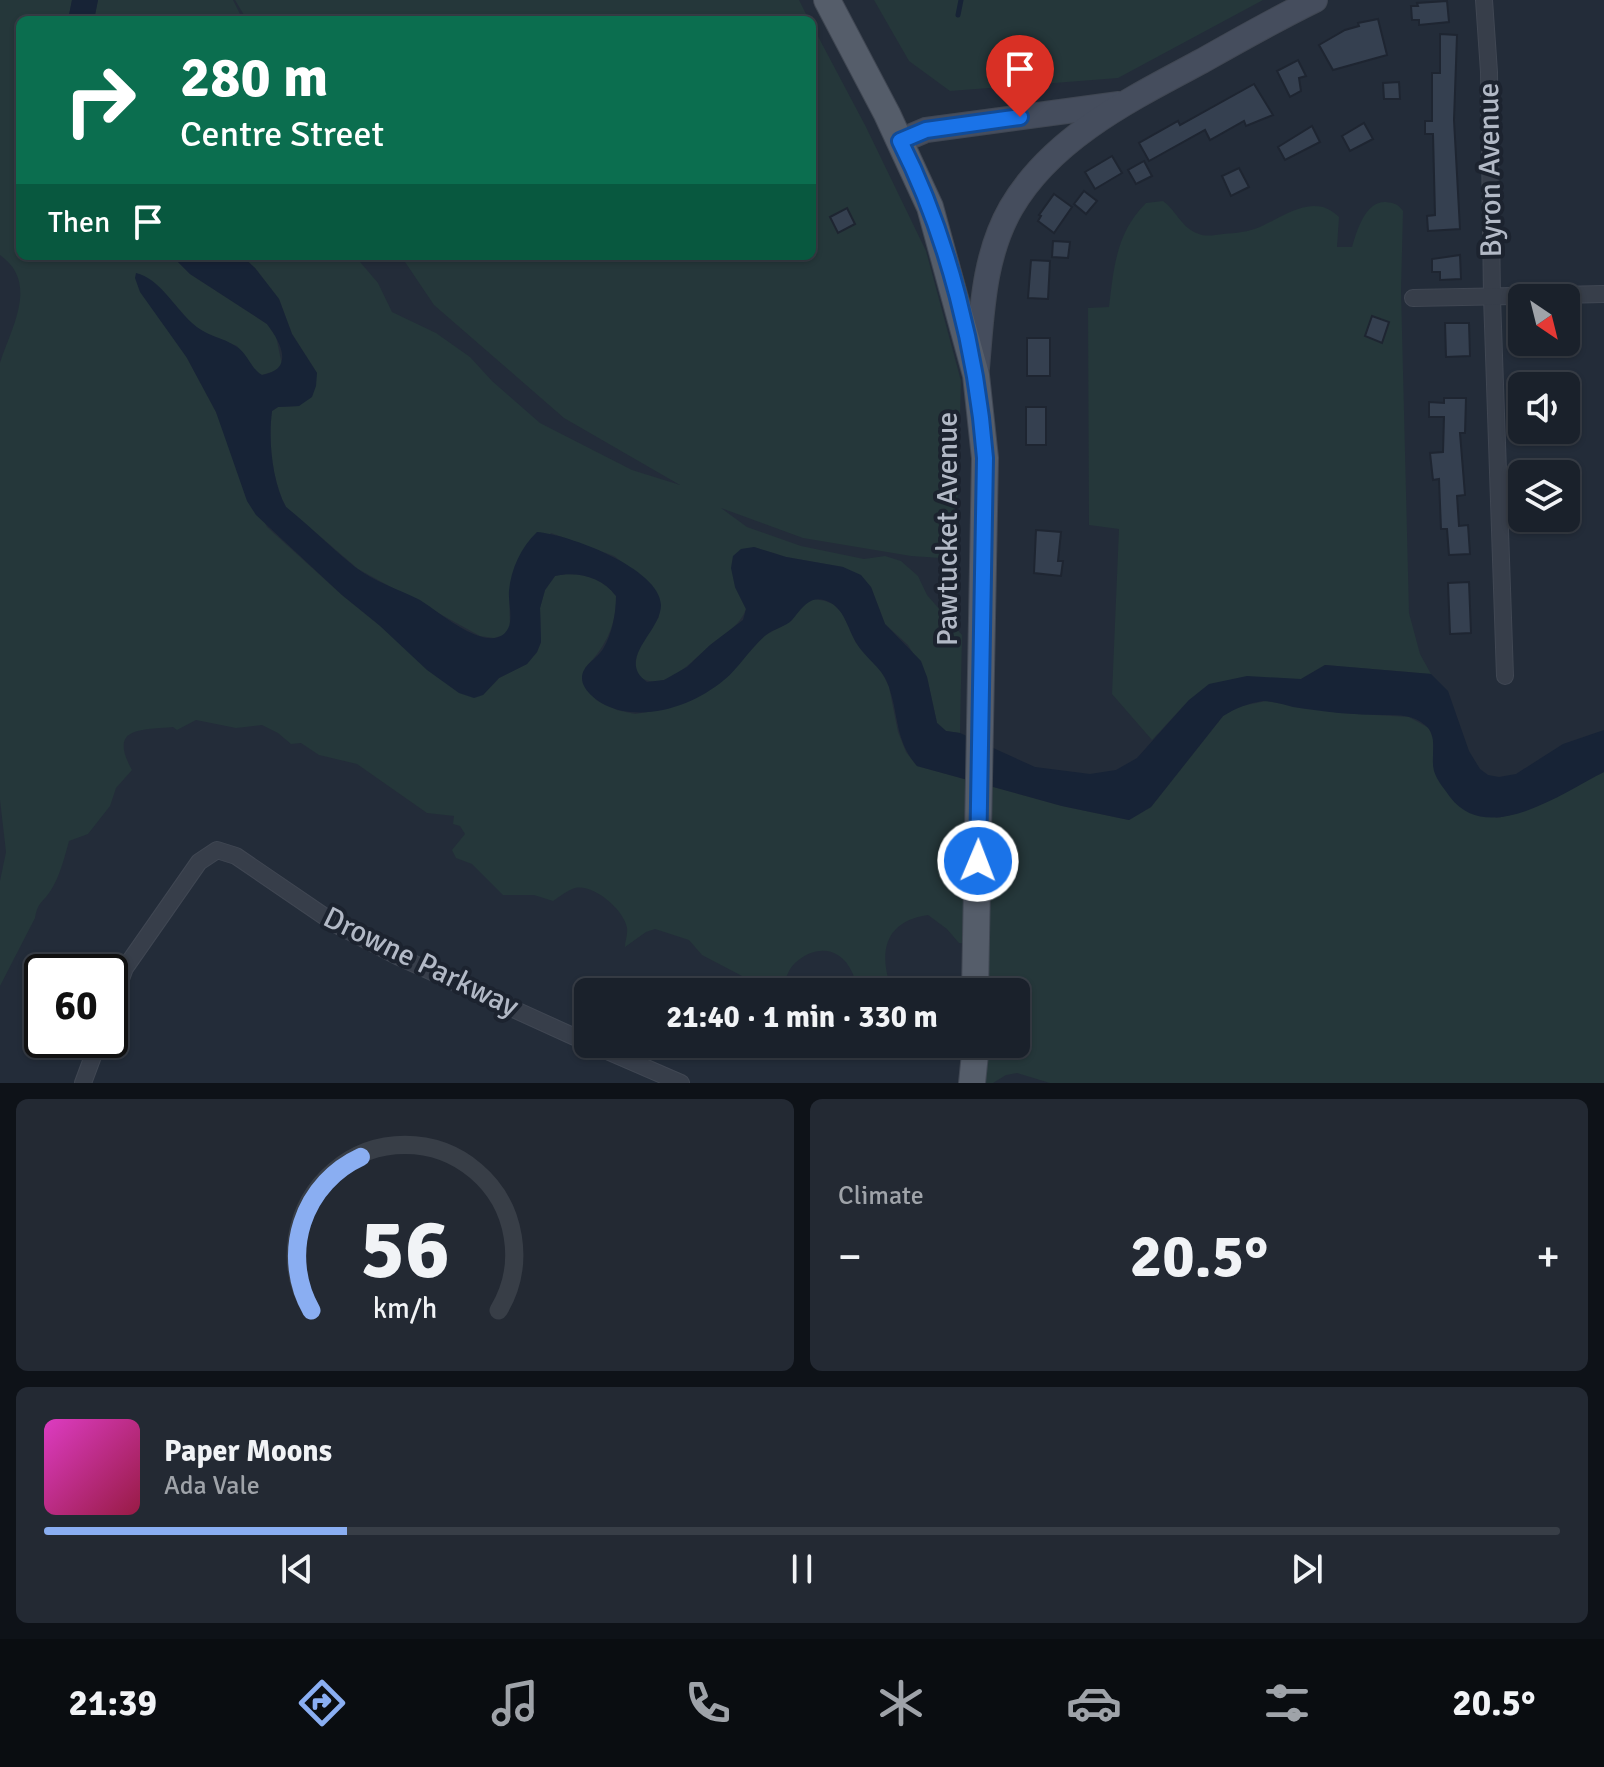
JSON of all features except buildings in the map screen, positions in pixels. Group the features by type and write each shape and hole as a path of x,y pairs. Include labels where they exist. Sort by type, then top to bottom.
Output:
{"main road":[{"name":"Pawtucket Avenue","path":"827,0 900,141 930,207 976,375 985,458 975,978"},
{"path":"976,375 985,274 1010,209 1032,178 1066,146 1122,104 1315,0"},
{"path":"900,141 926,130 1122,104"},
{"path":"972,1083 975,1058"}],"street":[{"name":"Byron Avenue","path":"1484,0 1489,72 1492,297 1505,676"},
{"path":"1413,298 1604,294"},
{"name":"Drowne Parkway","path":"128,964 199,862 217,850 236,856 337,925 385,950 574,1036"},
{"path":"89,1081 95,1058"},
{"name":"Drowne Parkway","path":"624,1058 681,1083"}],"shaded area":[{"path":"0,0 72,0 69,16 16,16 16,260 176,260 190,274 267,324 276,336 282,365 278,370 262,375 257,373 237,346 208,335 193,325 161,289 187,358 216,412 232,454 267,527 379,625 483,695 499,678 527,664 537,652 541,642 540,608 545,590 555,576 572,574 604,584 616,596 608,635 585,668 596,700 617,710 635,714 665,709 725,679 764,636 791,621 800,606 815,599 825,601 842,613 856,643 881,670 889,687 898,732 906,752 917,766 1062,806 1129,820 1151,807 1223,716 1237,707 1266,701 1341,713 1409,717 1429,728 1433,739 1433,766 1496,818 1538,805 1604,772 1604,1083 1050,1083 1017,1073 993,1083 967,1083 969,1058 1030,1058 1030,978 972,978 972,944 959,943 928,915 905,922 891,935 885,954 888,978 854,978 841,957 819,951 803,957 792,966 786,978 743,978 702,955 689,940 655,929 625,947 625,921 614,906 599,894 575,888 553,901 534,895 503,895 472,864 456,858 452,850 465,834 460,826 453,824 454,816 427,813 357,764 319,755 301,743 291,744 262,725 236,728 196,720 177,730 173,727 149,729 126,738 124,746 132,770 116,788 110,806 88,834 69,841 57,879 39,905 0,986 0,881 6,852 0,800 0,363 19,306 18,278 12,266 0,255"},
{"path":"98,0 233,0 241,16 95,16"},
{"path":"235,0 799,0 807,16 245,16"},
{"path":"874,0 1263,0 1118,78 950,91 909,61"},
{"path":"816,33 926,251 961,381 956,559 911,556 803,538 721,508 747,527 801,546 864,559 885,556 901,561 918,576 927,595 962,635 960,733 946,731 937,723 927,677 908,645 885,624 871,587 843,567 786,557 754,547 735,587 746,609 740,620 678,673 658,681 648,681 638,676 636,668 641,645 659,617 652,585 614,556 551,533 509,592 510,627 504,635 494,638 480,636 358,569 286,507 281,497 271,447 272,411 278,407 299,406 317,373 292,334 279,299 246,260 358,260 378,283 392,312 436,333 470,357 540,423 632,470 680,485 564,418 434,305 404,260 816,260"},
{"path":"1163,201 1188,228 1208,236 1251,230 1300,208 1320,206 1339,217 1337,247 1352,247 1363,218 1373,206 1389,202 1403,211 1401,291 1409,613 1420,654 1431,674 1325,665 1301,679 1189,700 1152,740 1112,694 1119,529 1089,525 1088,308 1109,307 1118,251 1128,226 1146,203"}],"water":[{"path":"72,0 98,0 95,16 69,16"},
{"path":"176,260 246,260 279,299 292,334 317,373 312,397 299,406 278,407 272,411 272,460 286,507 363,572 420,600 474,634 496,638 505,633 510,618 510,583 518,559 537,532 551,534 610,555 645,578 657,591 661,605 659,615 637,655 636,664 638,673 647,682 664,680 687,667 743,620 746,609 735,587 731,568 733,556 741,549 754,547 786,557 843,567 861,575 871,587 885,624 921,661 937,723 946,731 960,733 1035,767 1090,774 1116,770 1137,758 1189,700 1209,684 1247,676 1301,679 1325,665 1431,674 1448,691 1469,751 1480,769 1488,775 1516,774 1563,744 1604,730 1604,772 1526,811 1504,817 1484,817 1466,811 1450,797 1434,771 1432,735 1416,719 1328,712 1263,701 1223,716 1151,807 1129,820 1062,806 917,766 901,737 886,680 857,644 840,611 824,600 812,600 789,622 766,635 730,675 698,697 651,712 620,710 605,705 587,690 582,678 584,669 600,653 609,637 616,596 596,580 572,574 555,576 545,590 540,608 541,642 527,664 499,678 483,695 474,698 459,693 427,670 342,595 256,515 247,501 216,412 187,358 140,292 136,273 159,287 197,327 241,350 262,375 279,367 282,354 267,324 190,274"}],"waterway":[{"path":"958,15 961,0"}],"route":[{"path":"978,861 985,458 981,411 976,375 938,233 917,175 900,141 926,130 1020,117"}]}
